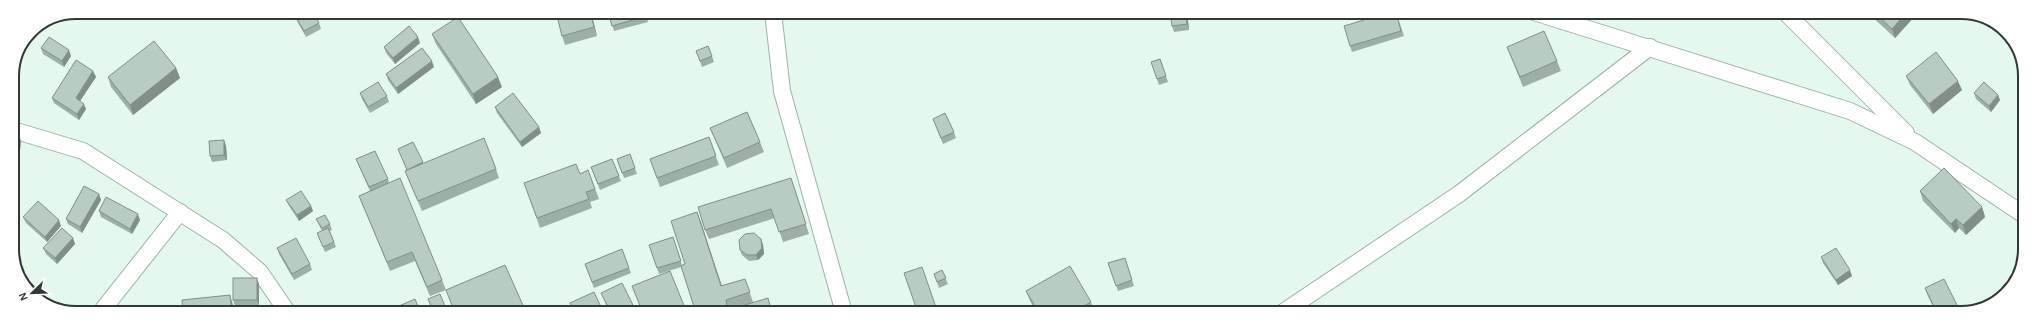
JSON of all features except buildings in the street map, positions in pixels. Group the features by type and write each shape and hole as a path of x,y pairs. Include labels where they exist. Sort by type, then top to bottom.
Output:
{"lane":[{"path":"774,19 782,92 842,306"},
{"path":"1557,19 1850,111 1914,142 2018,211"},
{"path":"1792,19 1914,142"},
{"path":"1292,306 1459,194 1650,47"},
{"path":"19,132 83,152 223,240 260,272 284,306"},
{"path":"105,306 180,212"}]}
